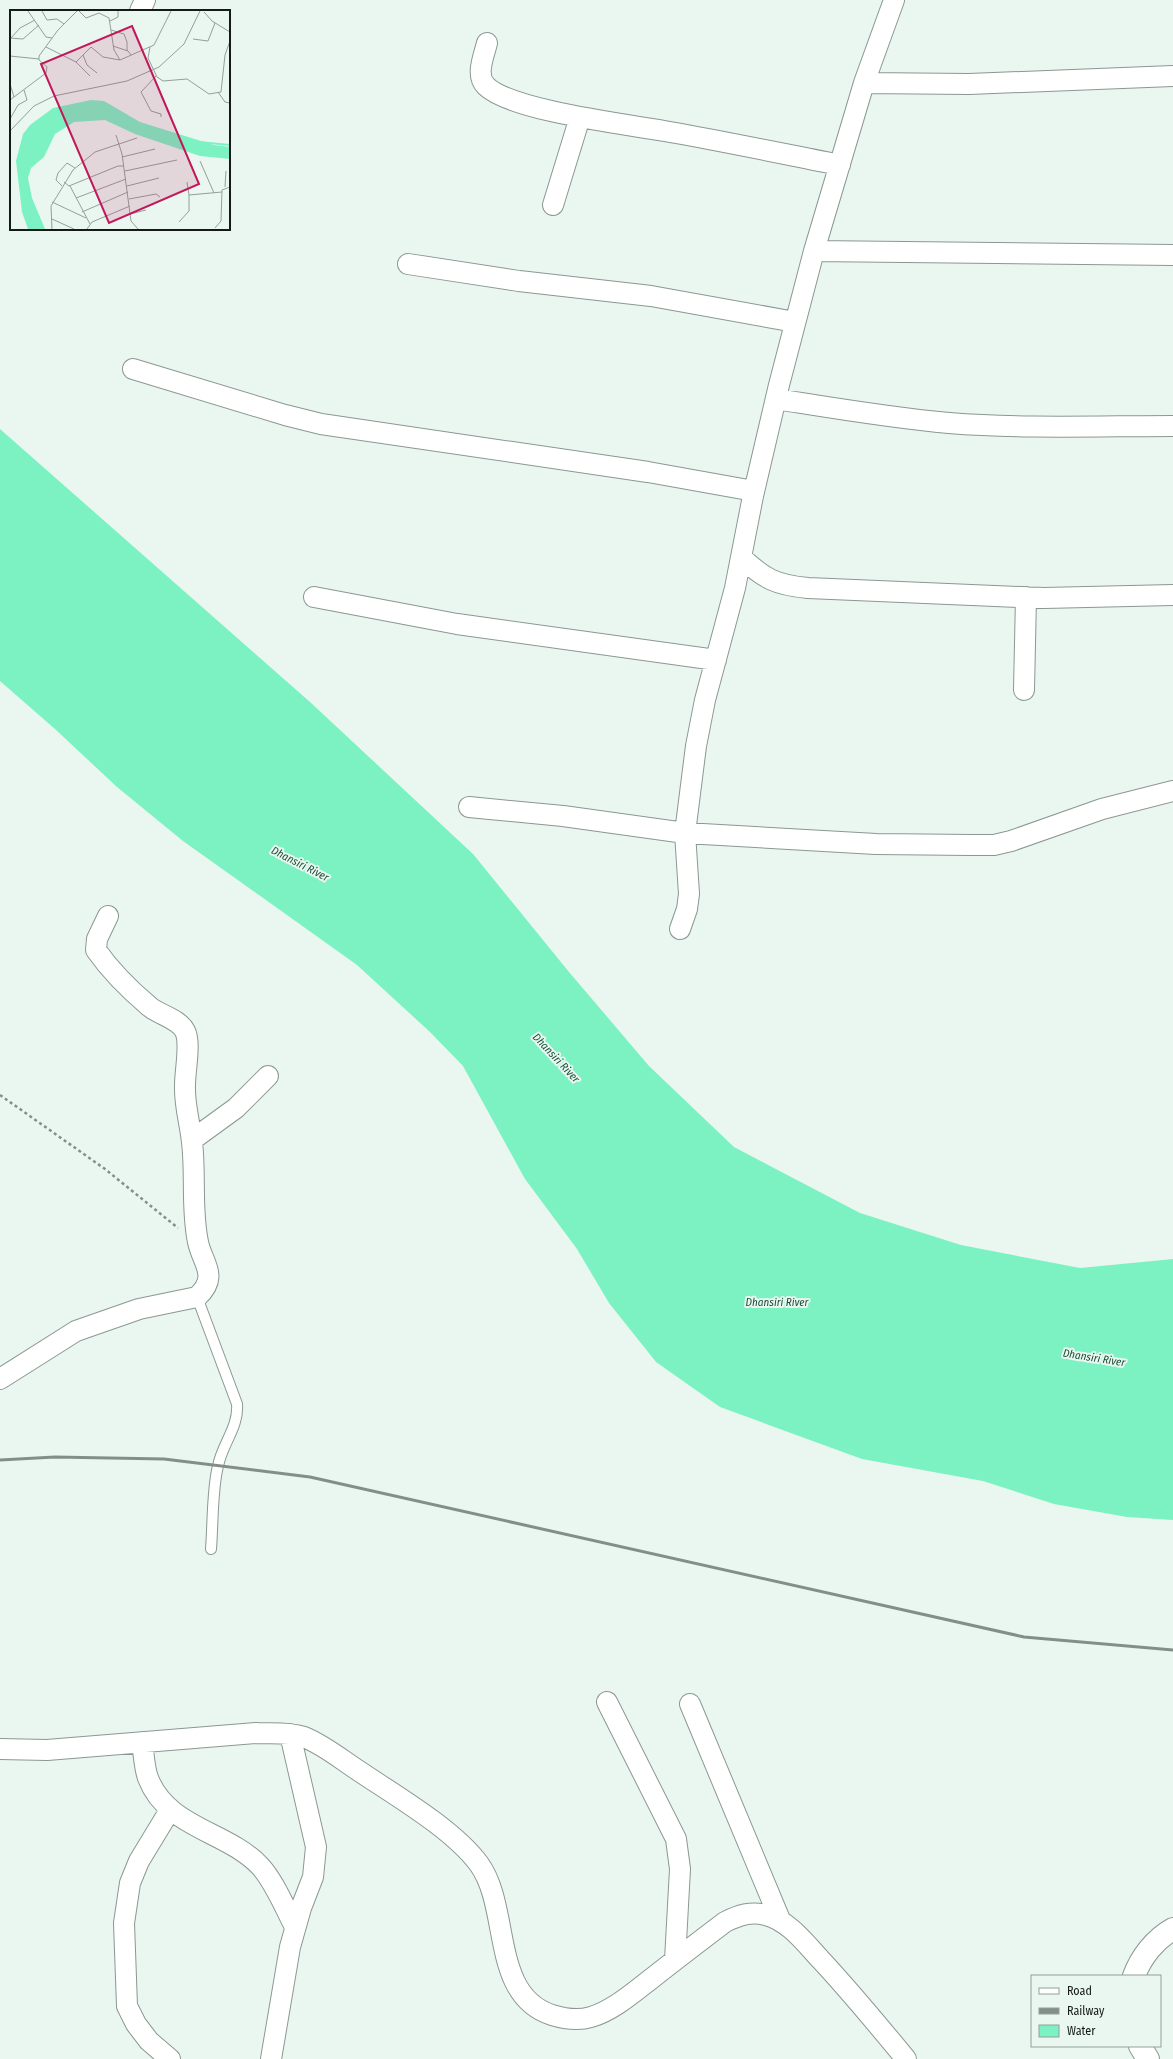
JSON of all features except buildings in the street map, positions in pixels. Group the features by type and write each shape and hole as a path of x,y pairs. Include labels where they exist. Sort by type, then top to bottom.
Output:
{"highway":[{"path":"1134,1975 1138,1965 1150,1948 1164,1934 1173,1929"},
{"path":"1141,2047 1148,2059"}],"street":[{"path":"140,10 145,0"},
{"path":"680,929 687,909 689,894 685,833 696,746 705,700 741,557 754,491 776,399 814,251 864,83 893,0"},
{"path":"487,43 480,77 491,91 519,102 580,117 672,132 840,165"},
{"path":"864,83 969,84 1173,76"},
{"path":"553,205 580,117"},
{"path":"814,251 1173,255"},
{"path":"408,264 519,281 651,296 795,322"},
{"path":"133,369 285,415 321,424 648,472 754,491"},
{"path":"776,399 876,415 950,423 1039,427 1173,426"},
{"path":"741,557 758,574 772,582 786,586 1026,597 1173,595"},
{"path":"1024,690 1026,597"},
{"path":"314,598 457,624 716,660"},
{"path":"469,807 563,816 685,833 876,844 994,845 1011,841 1102,809 1173,791"},
{"path":"0,1379 76,1331 139,1309 197,1297 204,1291 207,1283 208,1270 198,1244 194,1220 192,1140 185,1096 186,1035 181,1025 152,1008 138,997 96,950 97,940 108,916"},
{"path":"192,1140 236,1108 268,1076"},
{"path":"607,1702 676,1839 680,1869 675,1960"},
{"path":"690,1704 781,1922"},
{"path":"0,1749 47,1750 256,1733 290,1734 303,1737 330,1752 405,1802 462,1844 480,1865 488,1882 504,1946 518,1990 537,2008 560,2017 575,2019 591,2017 626,1998 725,1922 739,1915 754,1913 767,1915 781,1922 795,1932 845,1986 906,2059"},
{"path":"271,2059 282,1989 295,1927 313,1877 316,1847 290,1734"},
{"path":"142,1742 148,1777 162,1804 238,1849 261,1866 295,1927"},
{"path":"170,1810 139,1861 130,1883 124,1923 127,2006 136,2024 149,2041 170,2059"}],"lane":[{"path":"197,1297 237,1404 238,1413 218,1465 211,1549"}],"path":[{"path":"0,1095 106,1169 198,1244"}],"water":[{"name":"Dhansiri River","path":"0,429 310,702 473,854 569,972 649,1066 734,1147 860,1213 961,1245 1080,1268 1173,1259 1173,1520 1127,1517 1054,1504 983,1481 862,1459 720,1407 656,1362 609,1303 577,1249 525,1179 463,1066 430,1032 357,965 183,841 117,787 55,729 0,681"}],"railway":[{"path":"0,1460 55,1457 164,1459 310,1477 1024,1637 1173,1650"}]}
